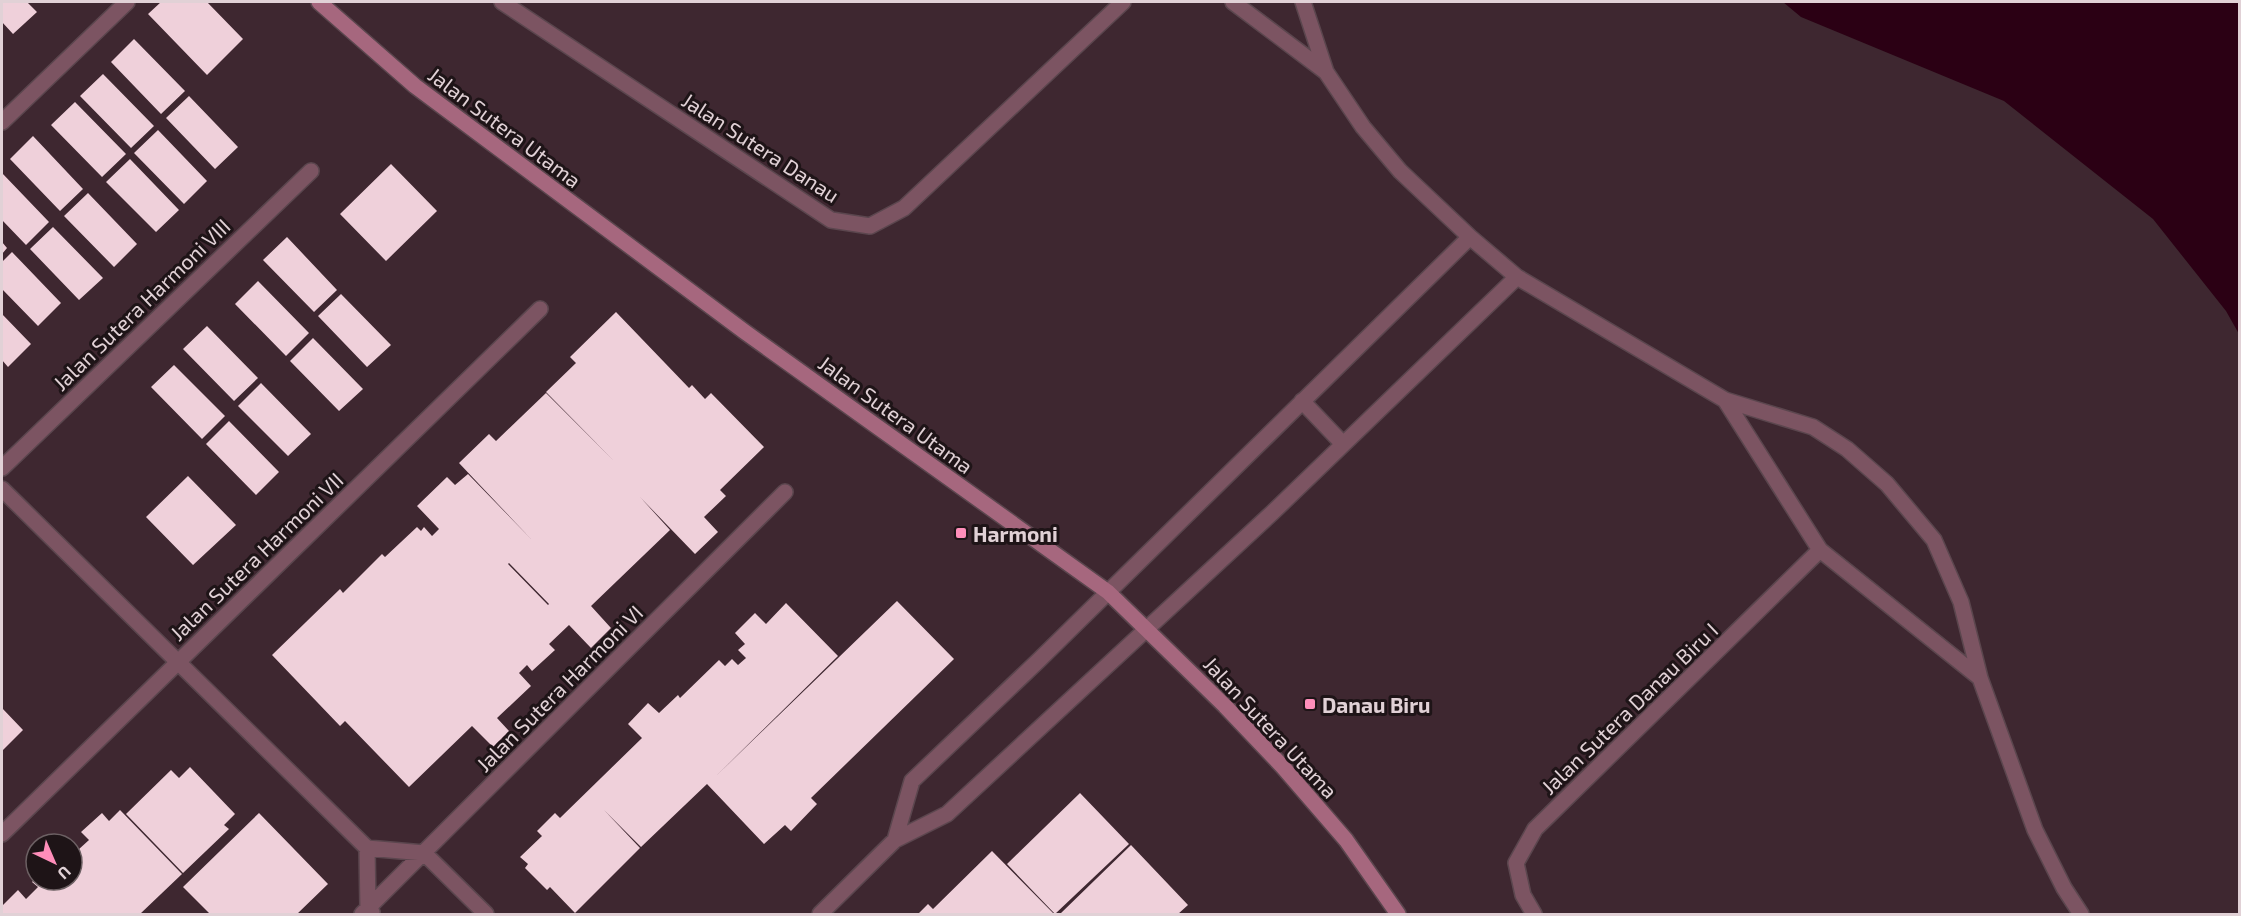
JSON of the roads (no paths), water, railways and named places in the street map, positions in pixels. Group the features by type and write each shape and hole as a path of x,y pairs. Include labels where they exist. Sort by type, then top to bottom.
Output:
{"street":[{"path":"2,122 127,2"},
{"name":"Jalan Sutera Utama","path":"319,2 415,86 745,332 1108,592 1225,706 1283,767 1346,840 1398,915"},
{"name":"Jalan Sutera Danau","path":"502,2 831,219 870,226 903,208 1123,2"},
{"path":"1233,2 1326,72"},
{"path":"1303,2 1326,72 1363,126 1400,171 1470,237 1517,277 1725,400 1813,426 1848,449 1887,484 1934,540 1961,602 1980,678 2034,830 2064,888 2081,915"},
{"name":"Jalan Sutera Harmoni VIII","path":"2,468 310,171"},
{"path":"895,840 912,781 1470,237"},
{"path":"820,915 895,840 947,814 1147,630 1517,277"},
{"name":"Jalan Sutera Harmoni VII","path":"2,834 540,309"},
{"path":"1725,400 1820,550 1980,678"},
{"path":"1302,401 1343,444"},
{"path":"2,489 367,848 424,853 486,915"},
{"name":"Jalan Sutera Harmoni VI","path":"368,913 424,853 785,492"},
{"name":"Jalan Sutera Danau Biru I","path":"1534,915 1523,895 1516,863 1535,829 1820,550"},
{"path":"367,848 368,913"}],"place":[{"name":"Harmoni","path":"961,533"},
{"name":"Danau Biru","path":"1310,704"}]}
